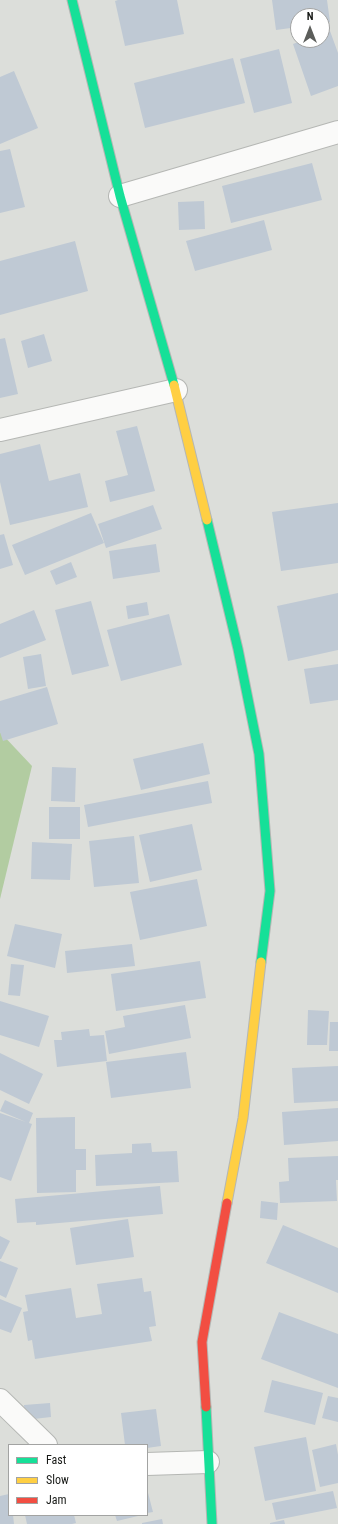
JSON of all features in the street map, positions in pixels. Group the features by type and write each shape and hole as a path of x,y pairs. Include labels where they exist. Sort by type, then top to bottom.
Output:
{"street":[{"path":"72,0 120,196 176,390 238,650 259,754 270,891 244,1118 202,1342 212,1524"},
{"path":"120,196 338,132"},
{"path":"0,430 176,390"},
{"path":"0,1400 45,1444"},
{"path":"148,1464 208,1462"}],"green space":[{"path":"0,732 32,766 0,899"}],"building":[{"path":"177,0 184,34 125,46 115,1"},
{"path":"272,0 327,0 328,8 290,8 290,28 276,30"},
{"path":"330,31 338,53 338,86 311,96 294,48 330,48"},
{"path":"279,49 292,103 254,113 240,59"},
{"path":"233,58 245,103 145,128 134,83"},
{"path":"14,71 38,128 0,144 0,77"},
{"path":"10,149 25,207 0,213 0,151"},
{"path":"312,163 322,200 231,223 222,186"},
{"path":"204,201 205,229 179,230 178,202"},
{"path":"264,220 272,250 195,271 186,241"},
{"path":"75,241 88,291 0,315 0,261"},
{"path":"44,334 52,361 28,368 21,341"},
{"path":"5,338 18,394 0,398 0,339"},
{"path":"137,426 155,491 110,502 105,481 128,475 116,431"},
{"path":"40,444 49,481 80,473 88,507 10,525 0,482 0,454"},
{"path":"338,503 338,563 281,571 272,512"},
{"path":"153,505 162,529 106,548 98,524"},
{"path":"91,513 104,543 25,575 12,545"},
{"path":"4,534 13,565 0,569 0,535"},
{"path":"156,544 160,572 113,579 109,551"},
{"path":"71,562 77,577 56,585 50,571"},
{"path":"338,593 338,650 288,661 277,606"},
{"path":"91,601 109,666 72,675 55,610"},
{"path":"147,602 149,615 128,619 126,606"},
{"path":"34,610 46,640 0,658 0,624"},
{"path":"169,614 182,665 121,681 107,630"},
{"path":"41,654 46,686 28,689 23,657"},
{"path":"338,664 338,700 310,704 304,669"},
{"path":"47,687 58,724 3,741 0,732 0,701"},
{"path":"203,743 210,774 141,790 133,759"},
{"path":"52,767 76,768 75,802 51,801"},
{"path":"208,781 212,803 88,827 84,805"},
{"path":"49,807 80,807 80,839 49,839"},
{"path":"192,824 202,870 150,882 139,835"},
{"path":"134,836 139,883 94,887 89,841"},
{"path":"32,842 72,844 70,880 31,879"},
{"path":"197,879 207,926 140,940 130,892"},
{"path":"15,924 62,934 55,968 7,956"},
{"path":"132,944 135,966 67,973 65,951"},
{"path":"200,961 206,998 116,1011 111,974"},
{"path":"11,964 24,965 20,996 8,995"},
{"path":"0,1001 49,1016 39,1047 0,1035"},
{"path":"185,1005 191,1038 109,1054 105,1031 125,1027 123,1016"},
{"path":"308,1010 329,1011 327,1045 307,1045"},
{"path":"330,1022 338,1022 338,1051 329,1051"},
{"path":"89,1029 90,1036 104,1035 107,1061 57,1067 54,1040 62,1040 61,1032"},
{"path":"186,1052 191,1088 111,1098 106,1062"},
{"path":"0,1053 43,1074 29,1104 0,1090"},
{"path":"338,1066 338,1101 294,1103 292,1068"},
{"path":"5,1100 33,1113 29,1123 32,1124 11,1181 0,1177 0,1113 26,1122 0,1111"},
{"path":"338,1108 338,1141 284,1145 282,1112"},
{"path":"75,1117 75,1149 86,1149 86,1170 76,1170 76,1192 37,1193 36,1118"},
{"path":"151,1143 152,1152 177,1151 179,1182 96,1186 95,1155 132,1153 132,1144"},
{"path":"338,1156 338,1180 336,1180 337,1201 280,1203 279,1182 289,1181 288,1158"},
{"path":"160,1186 163,1214 36,1225 36,1222 17,1223 15,1199"},
{"path":"261,1201 278,1203 277,1220 260,1218"},
{"path":"128,1219 134,1257 76,1265 70,1228"},
{"path":"283,1225 338,1248 338,1293 266,1263"},
{"path":"0,1236 10,1241 1,1259 0,1259"},
{"path":"0,1261 18,1268 6,1298 0,1295"},
{"path":"142,1278 144,1292 151,1291 156,1326 149,1327 152,1341 35,1359 32,1340 28,1341 23,1312 28,1311 25,1295 71,1288 76,1318 102,1314 97,1284"},
{"path":"0,1299 22,1308 11,1333 0,1329"},
{"path":"279,1312 338,1334 338,1388 261,1359"},
{"path":"272,1380 323,1393 315,1425 264,1412"},
{"path":"328,1396 338,1398 338,1422 322,1418"},
{"path":"50,1403 51,1417 25,1420 24,1405"},
{"path":"156,1409 161,1446 148,1448 148,1444 125,1444 121,1413"},
{"path":"306,1437 316,1491 265,1501 254,1447"},
{"path":"336,1444 338,1455 338,1483 320,1487 312,1450"},
{"path":"333,1491 337,1508 276,1520 272,1503"},
{"path":"148,1493 153,1512 148,1513"},
{"path":"8,1494 8,1516 13,1516 14,1524 0,1524 0,1496"},
{"path":"25,1516 74,1516 76,1523 72,1524 27,1524"},
{"path":"115,1516 138,1516 117,1521"},
{"path":"162,1519 163,1524 142,1524 142,1523"},
{"path":"284,1520 285,1524 270,1524 270,1523"}],"traffic: fast":[{"path":"72,0 120,196 174,385"},
{"path":"207,520 238,649 259,754 270,891 261,962"},
{"path":"206,1407 212,1524"}],"traffic: slow":[{"path":"174,385 207,520"},
{"path":"227,1203 243,1118 261,962"}],"traffic: jam":[{"path":"206,1407 202,1342 227,1203"}]}
